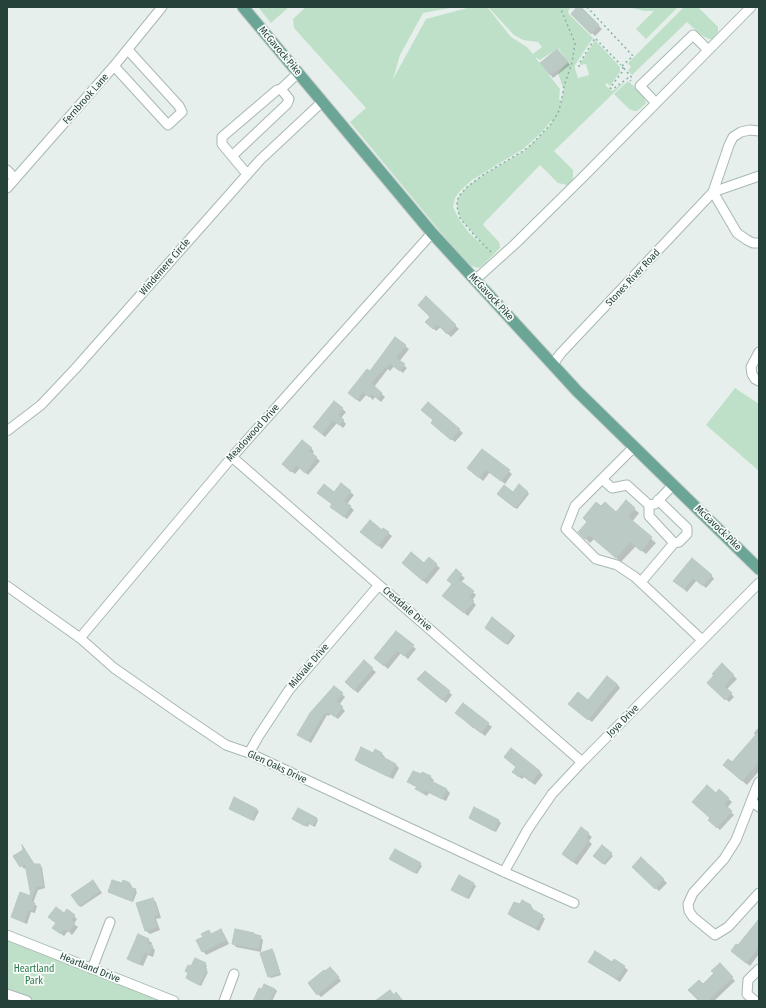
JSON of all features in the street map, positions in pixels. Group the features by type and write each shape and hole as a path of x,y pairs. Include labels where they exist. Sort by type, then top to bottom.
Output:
{"main road":[{"name":"McGavock Pike","path":"243,7 432,233 475,280 577,391 759,569"}],"street":[{"name":"Fernbrook Lane","path":"7,188 128,50 162,7"},
{"path":"475,280 498,260 583,177 751,7"},
{"path":"656,103 640,86 693,35 708,50"},
{"path":"114,66 168,125 182,112 180,106 128,50"},
{"path":"247,174 222,144 222,137 277,90 281,90 298,73"},
{"path":"232,156 287,104 288,99 281,90"},
{"name":"Windemere Circle","path":"7,431 41,405 247,174 322,102"},
{"path":"759,131 750,130 741,132 734,137 729,145 713,192 737,233 753,243 759,242"},
{"path":"7,170 15,178"},
{"path":"713,192 759,176"},
{"name":"Stones River Road","path":"553,364 561,353 713,192"},
{"name":"Meadowood Drive","path":"80,638 232,457 432,233"},
{"path":"759,352 751,367 755,379 759,381"},
{"path":"634,447 575,506 566,529 596,560 617,565 635,577 702,640"},
{"name":"Crestdale Drive","path":"232,457 582,762"},
{"path":"602,479 612,488 627,485 649,505"},
{"path":"649,505 655,504 673,485"},
{"path":"641,582 674,543 679,542 687,534 688,528 658,500"},
{"path":"649,505 648,516 674,543"},
{"name":"Joya Drive","path":"504,872 528,829 552,794 759,583"},
{"name":"Midvale Drive","path":"249,754 258,737 289,690 379,585"},
{"name":"Glen Oaks Drive","path":"7,586 80,638 114,668 226,745 249,754 574,903"},
{"path":"759,782 736,840 724,859 693,893 688,904 689,911 693,917 715,935 728,927 759,893"},
{"path":"751,801 759,808"},
{"path":"92,969 110,922"},
{"name":"Heartland Drive","path":"7,935 174,1001"},
{"path":"755,1001 747,994 748,980 759,969"},
{"path":"224,1001 234,974"},
{"path":"7,994 27,1001"}],"path":[{"path":"498,260 474,236 460,218 457,201 459,196 467,187 483,175 524,151 551,124 558,113 564,86 572,63 575,43 560,7"},
{"path":"586,7 633,56 622,66 622,72 610,88 613,89 628,78 631,81"},
{"path":"579,67 579,64 595,38 640,86"}],"green space":[{"path":"258,7 289,7 271,23"},
{"path":"306,7 455,7 423,13 400,55 393,79 426,19 471,7 487,7 511,37 527,47 533,54 542,47 538,42 523,40 514,35 488,7 573,7 569,9 568,13 593,38 575,65 578,78 589,75 586,64 580,64 595,40 620,67 620,72 610,86 607,83 605,85 612,91 626,81 554,151 573,170 573,179 570,184 567,185 558,183 540,165 484,223 483,225 499,242 500,248 479,268 471,266 457,252 350,122 366,108 294,28 293,19","holes":["558,48 568,62 558,73 563,88 564,87 560,106 560,89 535,57 540,60","552,120 551,124 524,151 483,175 467,187 459,196 457,207 460,218 484,246 469,233 459,219 453,207 455,198 472,180 523,149 541,133"]},
{"path":"629,7 678,7 646,39 636,29 654,11 644,11"},
{"path":"684,7 698,7 718,27 718,32 712,39 709,39 701,35 687,22 632,75 628,70 631,67 628,63"},
{"path":"628,81 639,91 646,103 637,111 629,109 614,94"},
{"path":"735,388 759,404 759,471 706,425"},
{"name":"Heartland Park","path":"7,935 174,1001 7,1001"}],"building":[{"path":"577,7 581,7 599,25 591,34 571,14"},
{"path":"557,49 568,62 550,75 540,63"},
{"path":"426,296 456,325 447,334 437,324 433,329 425,322 430,317 418,305"},
{"path":"395,337 406,345 396,358 405,364 400,371 390,364 386,368 385,367 371,383 382,393 378,399 372,394 369,397 363,392 357,400 348,393 367,369 370,371"},
{"path":"334,401 343,408 338,415 344,420 339,425 333,420 322,434 313,427"},
{"path":"428,402 460,429 451,440 431,423 433,420 421,410"},
{"path":"302,440 312,448 309,451 317,457 305,473 296,465 291,472 282,464"},
{"path":"482,449 510,470 501,481 486,470 479,478 467,468"},
{"path":"341,483 351,491 344,501 351,506 344,517 330,507 332,504 317,493 324,484 334,492"},
{"path":"519,484 528,492 515,508 497,494 504,485 513,492"},
{"path":"626,500 635,508 628,517 652,537 641,551 630,542 616,558 589,535 585,539 578,532 587,522 583,518 596,502 601,506 605,502 616,512"},
{"path":"370,520 382,530 383,528 389,532 378,546 360,532"},
{"path":"411,552 424,563 429,557 437,564 423,581 402,563"},
{"path":"692,558 712,575 703,586 693,578 684,589 673,581"},
{"path":"456,569 462,574 458,579 474,591 469,597 474,601 464,613 442,596 452,584 447,580"},
{"path":"492,617 513,634 506,644 485,628"},
{"path":"396,631 414,645 404,656 397,650 384,666 374,658"},
{"path":"364,660 373,668 354,690 345,682"},
{"path":"722,663 734,675 724,686 732,693 725,700 707,683 714,675 712,674"},
{"path":"425,671 450,691 442,700 417,679"},
{"path":"607,676 617,684 588,720 568,704 578,692 588,700"},
{"path":"334,686 343,693 336,701 343,707 335,717 328,712 325,714 324,713 308,741 297,735 310,713"},
{"path":"463,703 489,723 481,733 455,713"},
{"path":"759,731 759,762 742,781 723,765 728,759 732,762"},
{"path":"361,747 373,753 375,749 382,753 381,756 396,764 389,777 355,760"},
{"path":"511,748 540,771 531,782 521,774 519,777 512,772 516,767 504,757"},
{"path":"413,771 421,774 422,772 431,776 429,780 447,789 442,799 425,790 424,793 415,789 417,786 407,782"},
{"path":"707,785 716,793 719,789 729,798 724,804 732,811 717,828 708,820 710,818 692,802"},
{"path":"234,797 257,809 252,820 229,809"},
{"path":"474,807 499,820 494,831 469,818"},
{"path":"298,808 317,818 313,825 307,822 305,826 292,819"},
{"path":"581,827 589,833 586,838 589,840 573,862 562,854"},
{"path":"22,845 34,864 40,864 43,886 36,887 31,901 35,903 32,911 28,910 24,922 11,917 20,892 31,896 25,864 20,867 13,856 23,850"},
{"path":"602,845 612,853 603,864 593,856"},
{"path":"395,849 421,863 415,873 389,859"},
{"path":"641,857 664,879 655,889 632,867"},
{"path":"459,875 474,883 467,898 451,890"},
{"path":"93,880 100,891 79,906 71,895"},
{"path":"112,880 122,883 123,880 130,883 129,887 136,889 131,901 108,892"},
{"path":"153,898 158,914 154,916 157,927 145,931 136,903"},
{"path":"522,900 531,905 530,908 543,915 536,928 508,914 514,902 520,904"},
{"path":"56,907 64,913 67,909 75,915 71,920 75,923 69,932 64,929 61,934 52,928 56,923 48,917"},
{"path":"759,919 759,947 746,963 731,951 736,944 738,945"},
{"path":"221,929 226,940 202,952 196,940 203,937 201,934 209,930 211,934"},
{"path":"235,929 261,936 258,949 232,944"},
{"path":"138,934 149,939 147,944 153,946 149,954 145,952 139,964 127,959"},
{"path":"272,949 280,973 268,977 260,953"},
{"path":"595,951 612,962 614,959 625,966 617,979 588,962"},
{"path":"195,958 206,963 204,967 207,969 199,985 186,978 188,973 185,971 188,965 191,966"},
{"path":"720,963 733,977 708,1001 699,1001 688,990 699,980 703,984 714,973 711,971"},
{"path":"330,967 339,977 317,995 308,983"},
{"path":"264,984 275,989 270,1001 253,1001 259,988 262,989"},
{"path":"390,990 394,995 396,992 403,1001 375,1001"}]}
